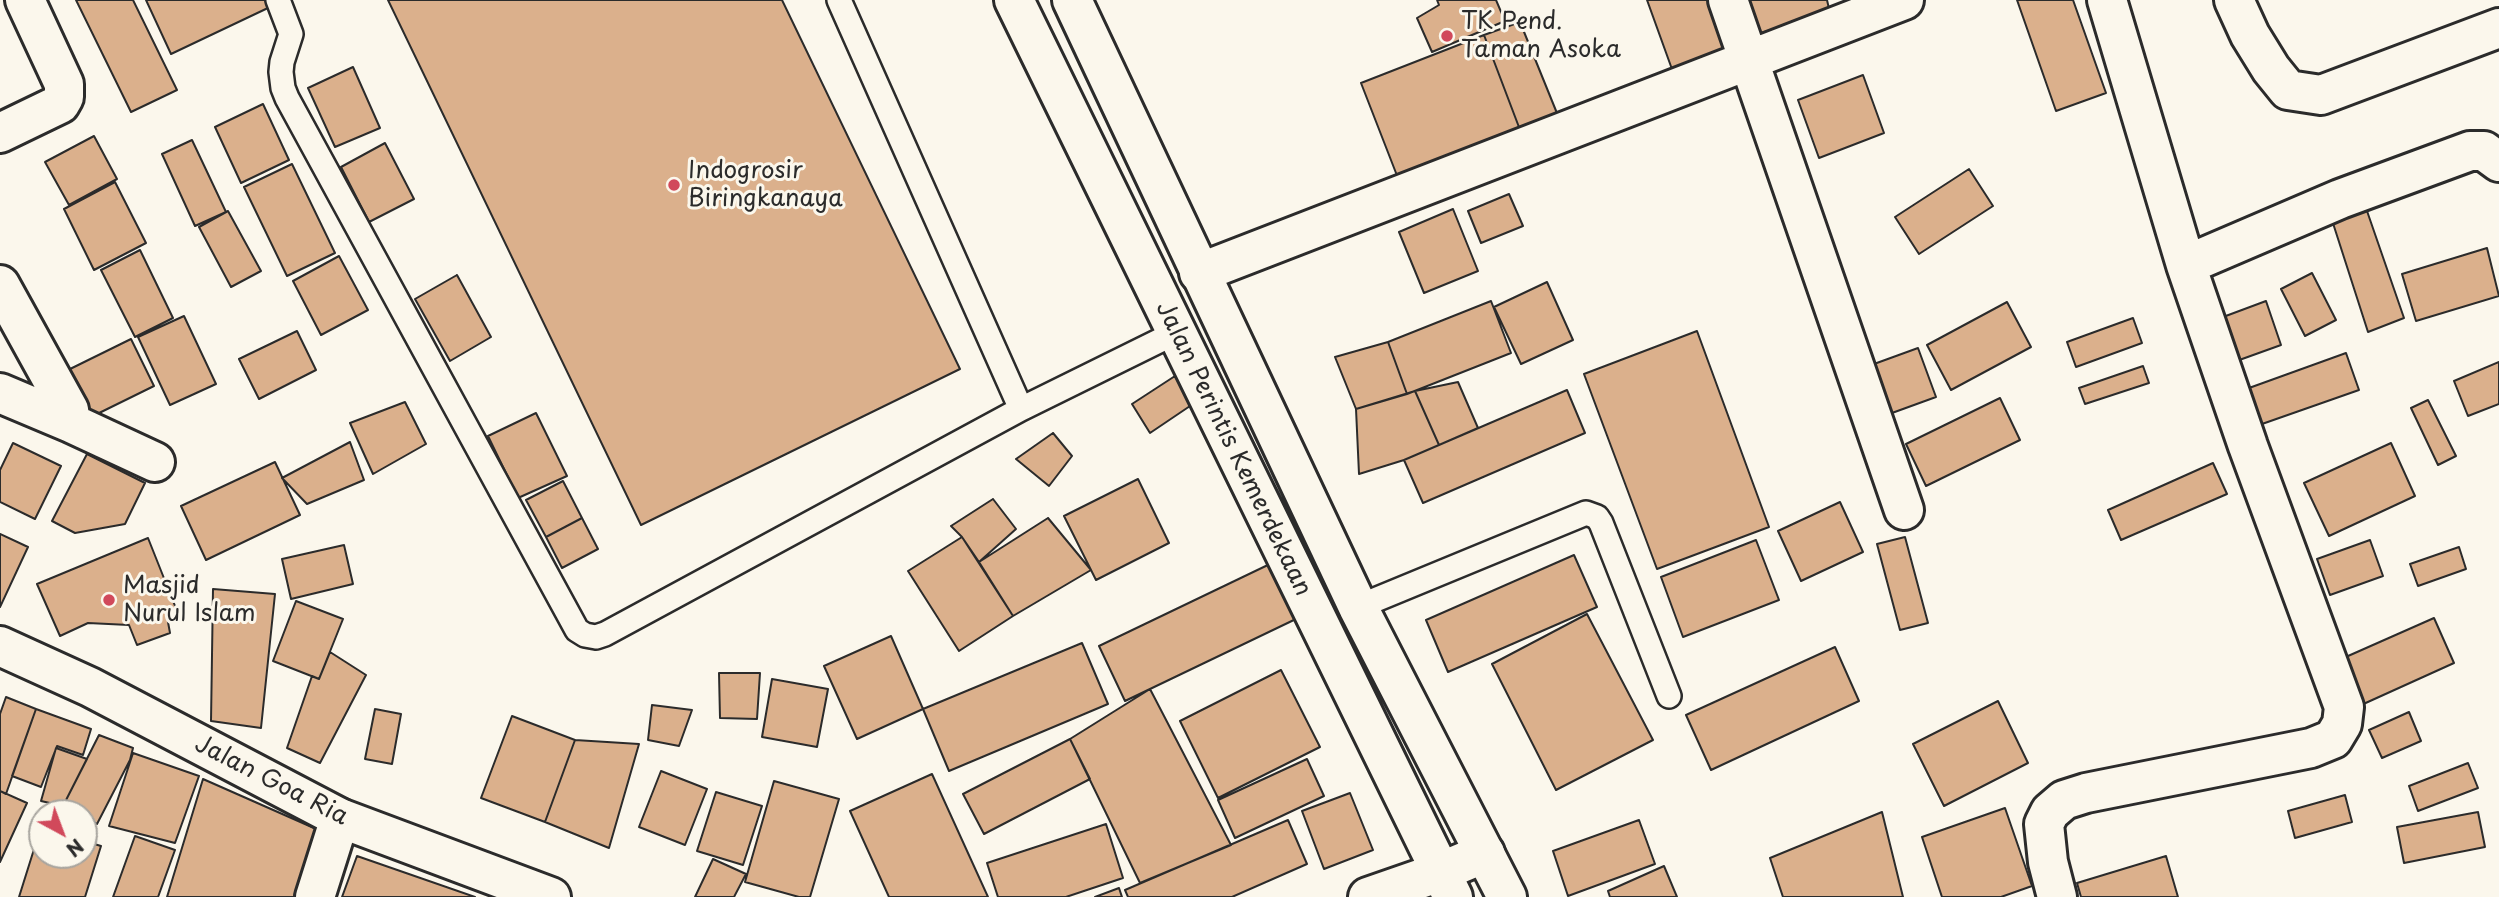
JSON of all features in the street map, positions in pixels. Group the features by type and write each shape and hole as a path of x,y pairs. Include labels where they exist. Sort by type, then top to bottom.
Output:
{"main road":[{"path":"0,133 60,104 64,97 64,84 25,0"},
{"name":"Jalan Perintis Kemerdekaan","path":"1014,0 1447,884"},
{"name":"Jalan Perintis Kemerdekaan","path":"1072,0 1358,607 1507,897"},
{"path":"1728,0 1904,510"},
{"path":"1199,273 1904,0"},
{"path":"2057,897 2048,862 2044,824 2050,812 2064,800 2086,793 2311,748 2333,739 2342,724 2344,707 2248,446 2186,265 2107,0"},
{"path":"2234,0 2250,35 2288,90 2321,95 2499,27"},
{"path":"2186,265 2340,199 2470,151 2484,151 2499,162"},
{"path":"0,285 69,410 71,423"},
{"path":"0,393 155,462"},
{"name":"Jalan Goa Ria","path":"4,657 90,687 340,818 551,897"},
{"path":"316,897 340,818"},
{"path":"1368,897 1447,884 1485,853"}],"lane":[{"path":"278,0 291,34 281,72 287,98 577,630 585,635 596,637 605,634 1021,409 1175,333"},
{"path":"839,0 1021,409"},
{"path":"1358,607 1586,513 1597,517 1601,523 1669,696"}],"building":[{"path":"76,0 133,0 177,90 131,112"},
{"path":"146,0 267,0 270,7 171,54"},
{"name":"Indogrosir Biringkanaya","path":"388,0 782,0 960,369 641,525"},
{"name":"TK Pend. Taman Asoka","path":"1437,0 1496,0 1505,21 1432,52 1417,18 1439,5"},
{"path":"1647,0 1711,0 1729,52 1673,72"},
{"path":"1736,0 1827,0 1830,13 1747,37"},
{"path":"2017,0 2073,0 2106,93 2056,111"},
{"path":"1520,22 1563,128 1525,143 1484,35"},
{"path":"1484,35 1525,143 1403,191 1361,83"},
{"path":"353,67 380,128 335,147 308,88"},
{"path":"1863,75 1884,133 1819,158 1798,100"},
{"path":"263,104 289,160 241,183 215,127"},
{"path":"94,136 117,179 69,205 45,162"},
{"path":"192,140 226,212 195,226 162,154"},
{"path":"385,143 414,199 369,222 341,167"},
{"path":"292,164 335,253 287,276 244,187"},
{"path":"1969,169 1993,206 1919,254 1895,217"},
{"path":"115,182 146,243 94,270 64,209"},
{"path":"1509,194 1523,226 1481,243 1468,211"},
{"path":"1453,209 1478,271 1424,293 1399,232"},
{"path":"228,211 261,271 231,287 199,227"},
{"path":"2367,211 2404,318 2368,332 2331,217"},
{"path":"2487,248 2499,296 2416,321 2402,274"},
{"path":"140,250 173,318 135,337 101,270"},
{"path":"339,256 368,310 321,335 293,281"},
{"path":"2312,273 2336,320 2305,336 2281,289"},
{"path":"457,275 491,337 450,361 415,299"},
{"path":"1547,282 1573,340 1521,364 1494,307"},
{"path":"1491,301 1511,353 1407,394 1388,342"},
{"path":"2266,301 2281,345 2231,363 2215,320"},
{"path":"2007,302 2031,347 1951,390 1927,345"},
{"path":"184,316 216,384 170,405 138,337"},
{"path":"2133,318 2142,343 2076,367 2067,342"},
{"path":"297,331 316,370 259,399 239,359"},
{"path":"1697,331 1769,527 1657,569 1584,374"},
{"path":"131,339 154,386 91,417 68,370"},
{"path":"1388,342 1407,394 1356,409 1335,357"},
{"path":"1918,348 1936,397 1892,413 1874,364"},
{"path":"2346,353 2359,390 2262,424 2249,388"},
{"path":"2499,362 2499,404 2468,416 2454,381"},
{"path":"2143,366 2149,383 2085,404 2079,388"},
{"path":"1175,376 1193,404 1150,433 1132,404"},
{"path":"1458,382 1478,428 1439,445 1415,391"},
{"path":"1567,390 1585,433 1423,503 1404,460"},
{"path":"1415,391 1439,445 1404,460 1359,474 1356,409"},
{"path":"2000,398 2020,440 1926,486 1906,444"},
{"path":"2428,400 2456,456 2438,465 2411,408"},
{"path":"405,402 426,444 373,474 350,423"},
{"path":"536,413 567,476 518,498 488,436"},
{"path":"1053,433 1072,456 1049,486 1016,459"},
{"path":"350,442 364,480 307,504 282,478"},
{"path":"13,443 61,466 35,519 0,502 0,470"},
{"path":"2391,443 2415,496 2329,536 2304,483"},
{"path":"87,454 145,483 125,524 75,533 52,521"},
{"path":"275,462 300,515 206,560 181,506"},
{"path":"2213,463 2227,494 2121,540 2108,510"},
{"path":"1138,479 1169,543 1096,580 1064,516"},
{"path":"563,481 582,518 546,537 526,500"},
{"path":"993,499 1016,529 979,562 951,526"},
{"path":"1840,502 1863,552 1801,581 1778,531"},
{"path":"582,518 598,549 562,568 546,537"},
{"path":"1048,518 1091,570 1013,616 979,562"},
{"path":"0,534 28,547 0,607"},
{"path":"962,537 1013,616 959,651 908,571"},
{"path":"1905,537 1928,623 1900,630 1877,544"},
{"name":"Masjid Nurul Islam","path":"148,538 179,616 168,622 170,633 137,645 129,625 88,623 60,636 37,584"},
{"path":"1756,540 1779,600 1683,637 1661,577"},
{"path":"2370,540 2383,576 2330,595 2317,559"},
{"path":"344,545 353,584 291,599 282,559"},
{"path":"2459,547 2466,569 2418,586 2410,564"},
{"path":"1574,555 1597,607 1448,672 1426,620"},
{"path":"1272,563 1298,618 1125,701 1099,646"},
{"path":"213,589 275,594 261,728 211,721"},
{"path":"296,601 343,619 319,679 273,661"},
{"path":"1587,614 1653,740 1556,790 1492,664"},
{"path":"2434,618 2454,663 2359,706 2339,660"},
{"path":"891,636 923,709 857,739 824,666"},
{"path":"1082,643 1108,704 949,771 923,709"},
{"path":"1835,647 1859,701 1711,770 1686,715"},
{"path":"330,652 366,675 320,763 287,748 312,676 319,679"},
{"path":"1281,670 1320,747 1218,798 1180,721"},
{"path":"719,673 760,673 757,719 720,718"},
{"path":"772,679 828,689 817,747 762,737"},
{"path":"1150,689 1231,845 1140,883 1070,739"},
{"path":"6,697 36,709 6,794 0,791 0,714"},
{"path":"1998,701 2028,763 1944,806 1913,744"},
{"path":"652,705 692,710 679,746 648,740"},
{"path":"36,709 91,729 83,755 57,746 41,787 12,776"},
{"path":"375,709 401,714 392,764 365,759"},
{"path":"2409,712 2421,741 2382,758 2369,730"},
{"path":"512,716 575,740 545,822 481,798"},
{"path":"99,735 133,748 130,760 98,822 98,799 67,799"},
{"path":"1070,739 1090,779 984,834 963,794"},
{"path":"575,740 639,744 609,848 545,822"},
{"path":"56,748 87,759 67,799 42,799"},
{"path":"133,753 199,776 175,843 109,826"},
{"path":"1307,759 1324,796 1235,838 1218,800"},
{"path":"2468,763 2478,788 2418,811 2409,786"},
{"path":"661,771 707,789 685,845 639,827"},
{"path":"932,774 988,897 889,897 850,811"},
{"path":"203,779 323,832 308,897 167,897"},
{"path":"774,781 839,799 810,897 799,897 745,882"},
{"path":"0,791 27,803 0,862"},
{"path":"716,792 762,806 743,865 697,851"},
{"path":"1350,793 1373,850 1324,869 1302,811"},
{"path":"2345,795 2352,822 2295,838 2288,811"},
{"path":"2005,808 2032,886 2001,897 1942,897 1922,837"},
{"path":"1882,812 1903,897 1783,897 1770,858"},
{"path":"2478,812 2485,847 2404,863 2397,827"},
{"path":"1288,820 1307,864 1232,897 1128,897 1125,890"},
{"path":"1639,820 1655,864 1568,896 1553,851"},
{"path":"1106,824 1123,878 1066,897 998,897 987,863"},
{"path":"135,836 175,850 158,897 113,897"},
{"path":"357,856 475,897 342,897"},
{"path":"2166,856 2178,897 2081,897 2077,883"},
{"path":"713,859 746,874 734,897 695,897"},
{"path":"1664,866 1677,897 1610,897 1608,891"},
{"path":"28,868 94,869 85,897 19,897"},
{"path":"1119,888 1122,897 1095,897"}],"place":[{"name":"TK Pend. Taman Asoka","path":"1447,36"},
{"name":"Indogrosir Biringkanaya","path":"674,185"},
{"name":"Masjid Nurul Islam","path":"109,600"}]}
